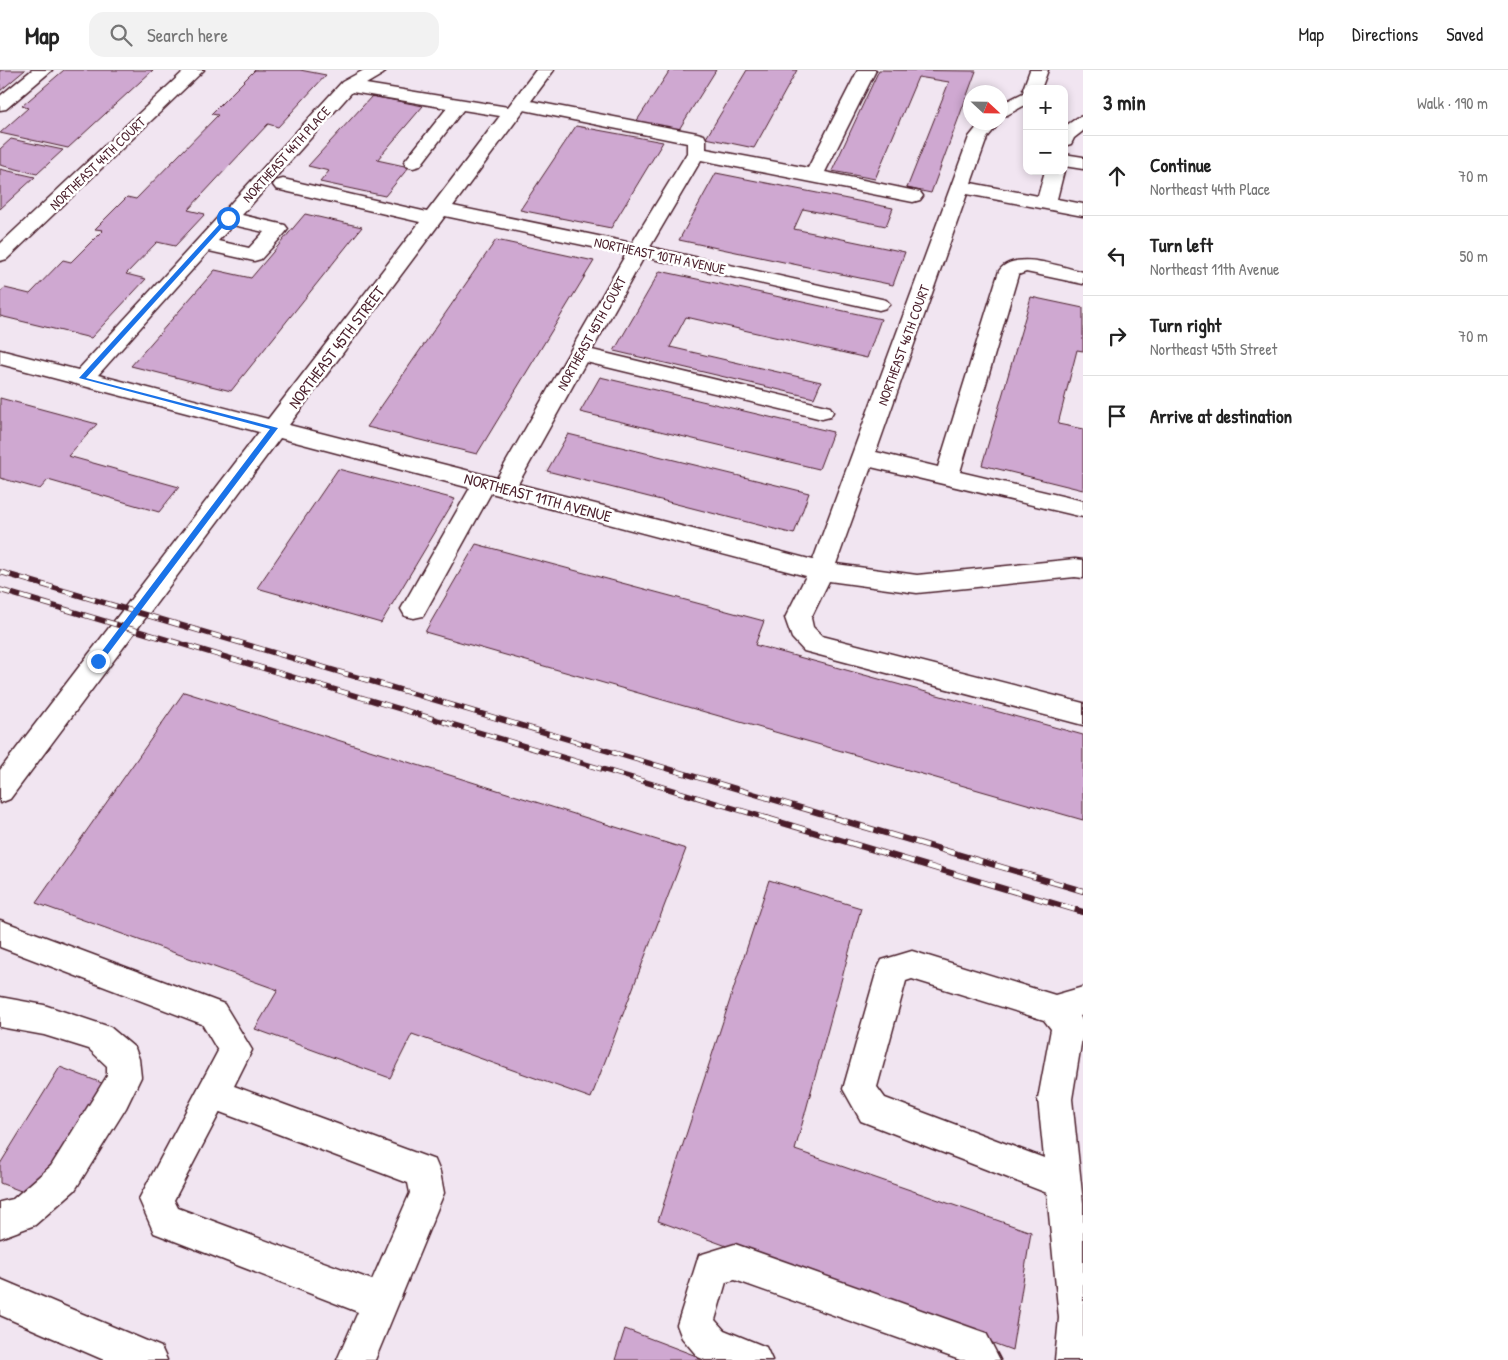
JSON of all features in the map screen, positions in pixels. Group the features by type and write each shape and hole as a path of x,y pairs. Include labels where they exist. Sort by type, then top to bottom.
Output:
{"street":[{"path":"0,105 43,70"},
{"name":"NORTHEAST 44TH COURT","path":"0,255 195,70"},
{"name":"NORTHEAST 44TH PLACE","path":"82,378 348,86 378,70"},
{"name":"NORTHEAST 45TH STREET","path":"0,791 546,70"},
{"path":"814,175 866,70"},
{"path":"1033,85 1039,70"},
{"path":"348,86 459,104 516,108 696,139 696,153 913,196"},
{"path":"1008,107 1023,99"},
{"path":"413,162 459,104"},
{"path":"1068,134 1082,123"},
{"name":"NORTHEAST 46TH COURT","path":"984,130 978,137 821,571 798,618 801,631 813,644 1083,714"},
{"name":"NORTHEAST 45TH COURT","path":"414,610 579,354 696,153"},
{"path":"1068,161 1083,163"},
{"path":"1046,203 1054,175"},
{"name":"NORTHEAST 10TH AVENUE","path":"283,185 638,250 879,304"},
{"path":"960,187 1083,210"},
{"path":"204,244 254,255 278,229 228,218"},
{"path":"947,477 1009,271 1024,266 1083,278"},
{"path":"579,354 822,412"},
{"name":"NORTHEAST 11TH AVENUE","path":"0,357 821,571 916,584 1075,568 1083,569"},
{"path":"862,457 1083,509"},
{"path":"0,933 213,1014 236,1050 156,1199 166,1221 381,1302"},
{"path":"1064,1182 873,1110 860,1089 893,970 912,965 1069,1005 1068,1025 1055,1099 1080,1319 1074,1360"},
{"path":"0,1012 44,1020 99,1038 123,1059 124,1077 114,1097 63,1178 23,1213 0,1220"},
{"path":"214,1094 423,1172 427,1193 356,1360"},
{"path":"753,1360 711,1344 695,1325 712,1268 735,1262 973,1346 981,1360"},
{"path":"0,1297 148,1360"}],"building":[{"path":"0,70 25,70 0,91"},
{"path":"64,70 153,70 68,148 0,133 28,108 22,106"},
{"path":"255,70 300,70 326,75 278,127 268,124 188,210 205,214 175,246 157,242 126,274 146,279 91,338 0,316 0,292 5,288 30,294 63,260 71,262 103,230 95,229 127,197 136,199 218,115 211,114"},
{"path":"670,70 716,70 678,131 636,122"},
{"path":"747,70 797,70 754,148 706,138"},
{"path":"879,70 976,71 971,85 963,85 963,106 931,193 907,188 949,82 918,77 875,179 832,171"},
{"path":"372,96 423,106 377,160 409,167 385,196 320,182 329,171 308,166"},
{"path":"576,126 663,142 611,228 520,210"},
{"path":"11,139 63,150 37,174 0,165 0,149"},
{"path":"0,169 35,177 0,209"},
{"path":"716,173 893,208 886,226 803,209 794,229 905,252 893,285 679,240"},
{"path":"305,214 362,227 231,391 131,366 215,270 251,278"},
{"path":"496,240 594,261 477,454 367,427"},
{"path":"660,271 881,319 867,358 686,317 670,347 821,382 814,398 614,351"},
{"path":"1031,297 1083,308 1083,351 1077,350 1058,424 1083,429 1083,490 982,465"},
{"path":"600,377 833,432 819,469 580,412"},
{"path":"0,398 97,424 68,456 179,487 159,512 48,480 40,489 0,478"},
{"path":"568,434 809,493 794,534 547,471"},
{"path":"338,469 455,499 381,623 257,588"},
{"path":"476,544 764,621 755,645 1083,735 1083,820 425,632"},
{"path":"184,692 686,849 591,1098 412,1034 390,1078 255,1029 278,990 36,903"},
{"path":"769,880 861,908 795,1150 1031,1232 1012,1350 658,1221"},
{"path":"60,1067 102,1083 34,1196 0,1183 0,1164"},
{"path":"625,1329 707,1360 615,1360"}],"railway":[{"path":"0,572 839,819"},
{"path":"0,590 770,819"},
{"path":"766,818 1083,912"},
{"path":"834,818 1083,891"}],"route":[{"path":"98,661 275,428 82,378 228,218"}]}
